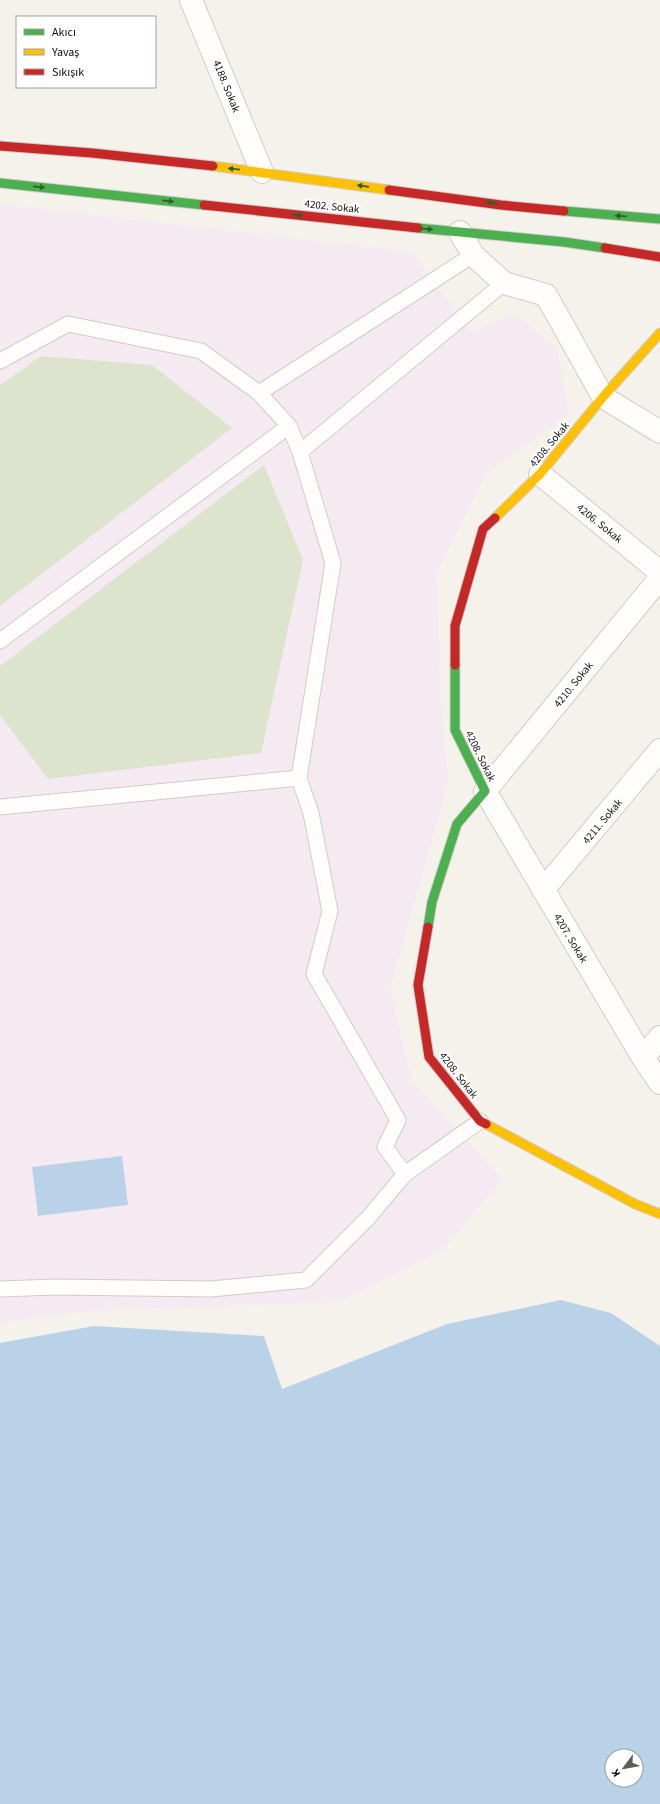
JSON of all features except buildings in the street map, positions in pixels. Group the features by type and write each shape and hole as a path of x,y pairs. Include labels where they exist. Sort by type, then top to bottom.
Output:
{"street":[{"name":"4188. Sokak","path":"191,0 262,172"},
{"path":"0,146 92,153 262,172 502,205 660,219"},
{"name":"4202. Sokak","path":"0,183 564,242 660,257"},
{"path":"460,232 473,255 504,284 546,295 603,397 660,432"},
{"name":"4208. Sokak","path":"660,333 603,397 540,474 483,529 455,626 455,730 485,791 457,824 432,902 418,985 429,1057 480,1121 635,1204 660,1214"},
{"name":"4206. Sokak","path":"540,474 660,572"},
{"name":"4210. Sokak","path":"485,791 660,578"},
{"name":"4211. Sokak","path":"543,890 660,750"},
{"name":"4207. Sokak","path":"485,791 643,1058 660,1083"},
{"path":"643,1058 660,1037"}],"lane":[{"path":"258,393 473,255"},
{"path":"300,452 504,284"},
{"path":"0,361 68,324 201,351 258,393 289,426 300,452 333,563 299,778 311,813 330,911 314,974 398,1120 385,1147 405,1174"},
{"path":"0,640 289,426"},
{"path":"0,807 299,778"},
{"path":"0,1289 56,1287 211,1289 306,1280 368,1218 405,1174 480,1121"}],"shaded area":[{"path":"0,204 412,252 473,333 512,313 557,348 569,414 487,473 437,573 440,691 448,783 390,989 412,1081 503,1179 442,1251 340,1302 91,1311 0,1323"}],"green space":[{"path":"41,356 152,365 232,428 0,606 0,385"},
{"path":"264,465 303,560 261,753 48,779 0,715 0,666"}],"water":[{"path":"122,1156 128,1205 38,1216 32,1167"},
{"path":"561,1300 611,1313 660,1346 660,1804 0,1804 0,1343 94,1326 264,1336 282,1389 447,1324"}],"traffic: fast":[{"path":"0,183 204,205"},
{"path":"564,211 660,219"},
{"path":"418,228 564,242 605,248"},
{"path":"428,927 432,902 457,824 485,791 455,730 455,665"}],"traffic: slow":[{"path":"213,166 389,190"},
{"path":"495,518 540,474 603,397 660,333"},
{"path":"486,1124 635,1204 660,1214"}],"traffic: jam":[{"path":"0,146 92,153 213,166"},
{"path":"389,190 501,205 564,211"},
{"path":"204,205 418,228"},
{"path":"605,248 660,257"},
{"path":"455,665 455,626 483,529 495,518"},
{"path":"428,927 418,985 429,1057 480,1121 486,1124"}]}
